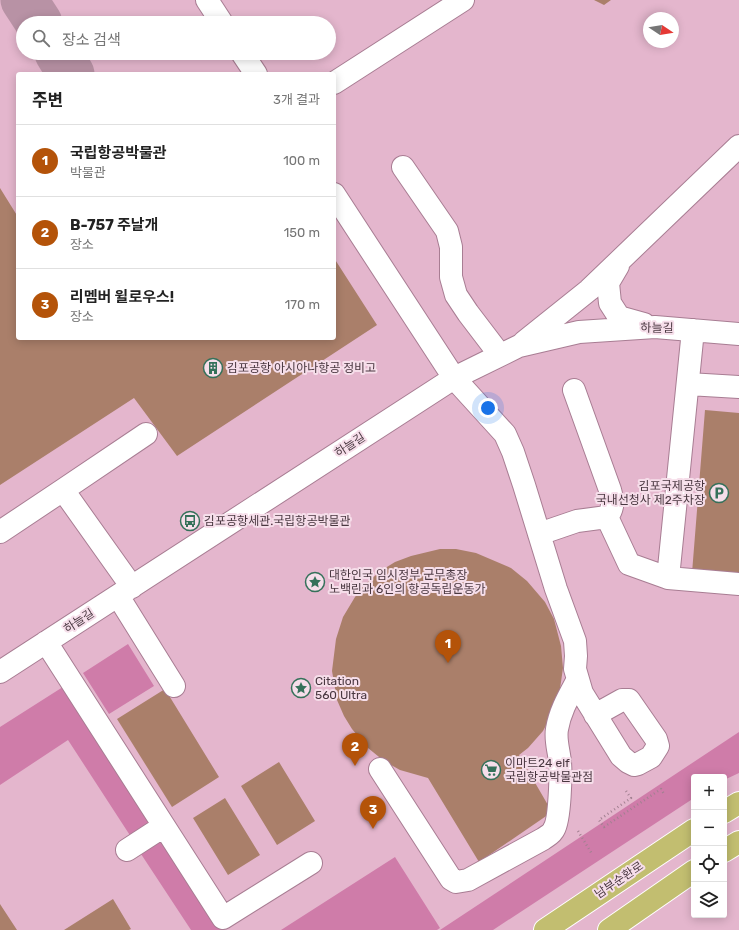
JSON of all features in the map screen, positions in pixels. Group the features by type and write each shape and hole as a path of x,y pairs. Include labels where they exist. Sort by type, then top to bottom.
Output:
{"main road":[{"path":"727,810 739,803"},
{"name":"남부순환로","path":"545,930 691,832"},
{"path":"727,849 739,842"},
{"path":"609,930 691,873"}],"lane":[{"path":"207,0 217,16"},
{"path":"336,82 462,0"},
{"path":"247,60 255,72"},
{"path":"403,167 447,231 450,247 451,277 456,295 468,313 510,350 589,290 739,146"},
{"path":"336,197 454,378 505,434 513,452 556,589 575,642 575,669 577,681 595,715"},
{"path":"621,260 608,283 610,303 620,318 655,327"},
{"name":"하늘길","path":"0,672 454,378 510,350 579,332 655,327 739,334"},
{"path":"668,578 693,330"},
{"path":"688,384 739,387"},
{"path":"539,534 577,521 607,517 611,512 613,505 610,490 574,390"},
{"path":"0,532 146,434"},
{"path":"64,490 125,591 174,686"},
{"path":"607,517 629,564 668,578 739,584"},
{"path":"46,642 223,918 311,863"},
{"path":"380,769 452,879 456,882 468,880 550,835 555,828 558,806 560,763 557,745 557,729 563,707 577,681"},
{"path":"127,850 164,826"}],"path":[{"path":"626,791 631,798 599,820 604,827 661,789 664,794"},
{"path":"578,831 592,854"}],"shaded area":[{"path":"128,644 154,686 109,714 83,673"},
{"path":"66,685 151,819 150,828 133,840 68,740 0,785 0,727"},
{"path":"739,732 739,773 727,779 727,774 691,774 691,800 493,930 440,930"},
{"path":"159,842 167,844 223,930 191,930 141,854"},
{"path":"395,857 440,928 437,930 281,930"}],"building":[{"path":"594,0 611,0 604,5"},
{"path":"0,188 16,214 16,340 336,340 336,261 377,325 177,456 134,398 0,485"},
{"name":"김포국제공항 국내선청사 제2주차장","path":"705,410 739,413 739,577 692,573"},
{"path":"440,549 456,549 476,553 511,568 527,581 545,602 554,619 561,646 563,668 560,689 554,710 543,731 528,748 519,755 552,812 479,862 428,778 400,770 384,761 368,748 352,729 337,700 332,671 336,639 343,617 364,585 382,570 395,562 411,556"},
{"path":"165,689 219,777 172,807 117,719"},
{"path":"279,762 315,821 277,845 241,786"},
{"path":"225,798 260,855 228,875 193,818"},
{"path":"113,899 131,929 64,930"},
{"path":"0,904 17,930 0,930"}],"taxiway":[{"path":"24,0 34,16"},
{"path":"62,60 70,72"}],"place":[{"name":"김포공항 아시아나항공 정비고","path":"213,368"},
{"name":"김포국제공항 국내선청사 제2주차장","path":"719,493"},
{"name":"김포공항세관.국립항공박물관","path":"190,521"},
{"name":"대한인국 임시정부 군무총장 노백린과 6인의 항공독립운동가","path":"315,582"},
{"name":"국립항공박물관","path":"448,663"},
{"name":"Citation 560 Ultra","path":"301,688"},
{"name":"B-757 주날개","path":"355,766"},
{"name":"이마트24 elf 국립항공박물관점","path":"491,770"},
{"name":"리멤버 윌로우스!","path":"373,829"}]}
